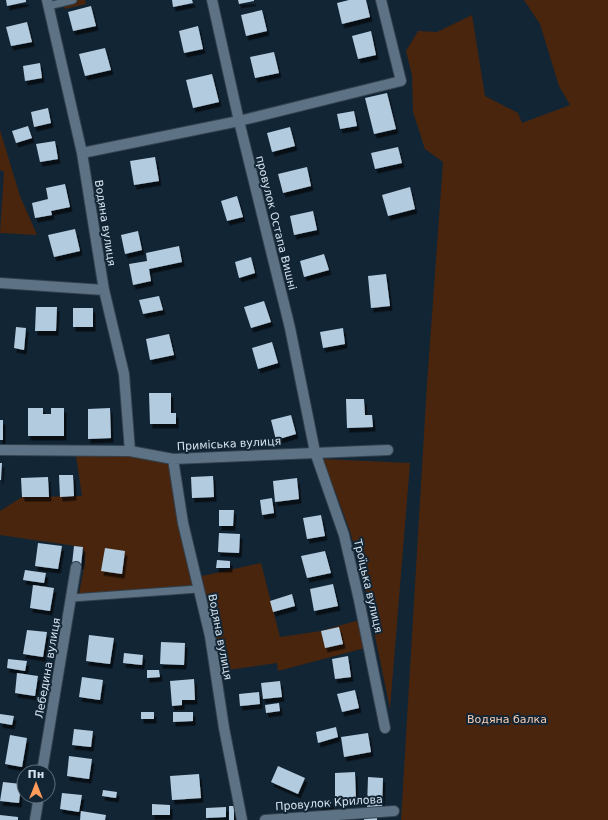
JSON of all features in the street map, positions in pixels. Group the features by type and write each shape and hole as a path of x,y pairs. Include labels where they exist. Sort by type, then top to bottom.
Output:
{"street":[{"name":"провулок Остапа Вишні","path":"212,0 239,121 290,328 315,452"},
{"path":"82,153 239,121 400,81 381,0"},
{"name":"Водяна вулиця","path":"48,3 82,153 104,290 124,374 130,450"},
{"path":"0,282 104,290"},
{"name":"Приміська вулиця","path":"0,450 130,450 173,459 388,450"},
{"name":"Троїцька вулиця","path":"315,452 344,535 385,728"},
{"name":"Водяна вулиця","path":"173,459 183,523 210,636 224,728 242,820"},
{"name":"Лебедина вулиця","path":"43,764 76,567"},
{"path":"35,820 38,804"},
{"name":"Провулок Крилова","path":"265,820 394,811"}],"lane":[{"path":"48,3 73,0"},
{"path":"72,598 198,589"}],"green space":[{"path":"85,0 86,4 65,9 64,7 70,5 69,2"},
{"name":"Водяна балка","path":"524,0 608,0 608,820 401,820 427,384 443,162 425,149 413,112 412,75 406,51 418,31 437,32 472,15 485,96 518,113 522,123 570,105 559,86 540,24"},
{"path":"0,130 20,196 37,235 0,233 4,172 0,170"},
{"path":"129,455 170,464 177,518 193,585 79,594 85,562 83,547 0,535 0,511 22,497 82,496 76,456"},
{"path":"323,459 410,463 390,709 363,578 350,531"},
{"path":"261,563 280,637 321,631 359,620 365,648 278,671 277,663 220,671 202,576"}],"building":[{"path":"6,0 26,0 26,2 7,6"},
{"path":"172,0 192,0 193,3 173,7"},
{"path":"238,0 254,0 254,1 239,4"},
{"path":"349,0 366,0 370,17 342,24 337,3"},
{"path":"91,6 96,26 73,31 68,12"},
{"path":"262,10 267,31 246,36 241,15"},
{"path":"27,22 32,42 11,46 6,27"},
{"path":"198,26 203,49 184,53 179,31"},
{"path":"371,31 376,55 358,59 352,36"},
{"path":"105,48 111,70 85,76 79,54"},
{"path":"274,52 279,73 255,78 250,57"},
{"path":"40,63 42,78 25,81 23,66"},
{"path":"212,74 219,102 193,108 186,80"},
{"path":"387,93 396,129 374,134 365,98"},
{"path":"48,108 51,123 34,127 31,112"},
{"path":"354,111 357,126 340,129 337,114"},
{"path":"28,126 32,138 16,143 12,131"},
{"path":"290,127 295,146 272,152 267,133"},
{"path":"55,141 58,159 40,162 36,144"},
{"path":"398,147 402,163 375,169 371,153"},
{"path":"155,157 159,181 134,185 130,161"},
{"path":"307,167 311,186 283,193 278,174"},
{"path":"65,184 70,207 51,211 52,215 35,218 32,203 48,199 46,188"},
{"path":"410,187 415,209 388,216 382,195"},
{"path":"237,196 243,217 227,221 221,201"},
{"path":"313,211 317,230 294,235 290,216"},
{"path":"75,229 80,251 54,257 48,235"},
{"path":"138,231 142,250 125,254 121,235"},
{"path":"179,246 182,262 149,269 151,281 133,285 129,264 147,261 146,253"},
{"path":"324,254 329,270 304,277 300,261"},
{"path":"251,257 255,273 239,278 235,262"},
{"path":"386,274 390,306 371,308 368,276"},
{"path":"159,296 163,310 143,314 139,300"},
{"path":"264,301 271,322 251,328 244,307"},
{"path":"36,307 57,307 56,331 35,331"},
{"path":"73,308 93,308 93,327 73,327"},
{"path":"16,327 26,328 24,350 14,348"},
{"path":"343,328 345,344 323,348 320,332"},
{"path":"169,334 174,355 150,360 146,339"},
{"path":"272,342 278,363 258,369 252,348"},
{"path":"149,393 171,393 171,413 176,413 176,424 150,424"},
{"path":"346,399 364,399 365,415 372,415 373,427 347,428"},
{"path":"28,408 43,408 43,414 51,414 51,408 64,408 64,436 28,436"},
{"path":"110,408 111,438 88,439 88,409"},
{"path":"291,415 296,434 276,440 271,420"},
{"path":"0,420 3,420 3,440 0,440"},
{"path":"0,463 2,463 1,480 0,480"},
{"path":"59,475 73,475 74,496 60,497"},
{"path":"213,476 214,497 192,498 191,477"},
{"path":"48,477 49,497 22,497 21,478"},
{"path":"297,478 299,499 275,502 273,481"},
{"path":"272,498 274,513 262,515 260,500"},
{"path":"219,510 234,510 233,526 219,526"},
{"path":"321,515 325,536 307,539 303,518"},
{"path":"219,533 240,534 239,553 218,552"},
{"path":"38,543 62,546 58,569 35,566"},
{"path":"74,546 83,547 81,565 72,564"},
{"path":"105,548 125,551 122,574 101,571"},
{"path":"325,551 331,573 307,578 301,556"},
{"path":"217,560 230,561 230,568 216,568"},
{"path":"25,570 46,573 44,583 23,580"},
{"path":"333,584 338,606 314,611 310,589"},
{"path":"33,585 54,588 50,611 30,608"},
{"path":"292,594 295,606 273,612 270,601"},
{"path":"339,627 343,644 325,648 321,631"},
{"path":"27,630 47,632 43,657 23,654"},
{"path":"89,635 114,638 110,664 86,661"},
{"path":"161,642 185,643 184,665 160,664"},
{"path":"124,653 143,655 142,665 123,663"},
{"path":"348,656 351,677 335,679 332,659"},
{"path":"8,659 27,661 25,671 7,668"},
{"path":"147,670 159,670 160,677 147,678"},
{"path":"17,673 38,676 35,696 15,693"},
{"path":"82,677 103,680 100,700 79,697"},
{"path":"194,679 195,700 182,700 182,705 172,706 170,681"},
{"path":"280,681 282,697 263,699 261,683"},
{"path":"355,690 359,708 342,712 337,694"},
{"path":"259,692 260,704 240,706 239,694"},
{"path":"279,703 280,711 266,713 265,705"},
{"path":"141,712 154,712 154,719 141,719"},
{"path":"173,712 193,712 193,721 173,722"},
{"path":"0,714 14,716 12,725 0,723"},
{"path":"336,727 338,737 318,743 316,732"},
{"path":"74,729 93,731 91,747 72,745"},
{"path":"368,733 371,752 344,757 341,737"},
{"path":"10,735 27,738 23,764 16,764 16,766 5,764"},
{"path":"69,756 92,759 89,779 67,776"},
{"path":"278,766 305,778 298,794 271,782"},
{"path":"355,772 356,800 335,800 335,773"},
{"path":"199,774 201,798 172,800 170,776"},
{"path":"368,777 383,778 382,807 367,807"},
{"path":"3,782 16,783 16,803 0,801"},
{"path":"103,790 117,792 116,798 102,796"},
{"path":"62,793 82,795 79,812 60,809"},
{"path":"320,800 331,800 331,806 320,807"},
{"path":"152,804 170,805 170,815 152,815"},
{"path":"229,806 234,806 234,820 229,820"},
{"path":"226,807 226,817 206,818 206,808"},
{"path":"81,811 106,815 105,820 80,820"},
{"path":"0,815 18,817 18,820 0,820"},
{"path":"364,818 377,818 377,820 364,820"}]}
